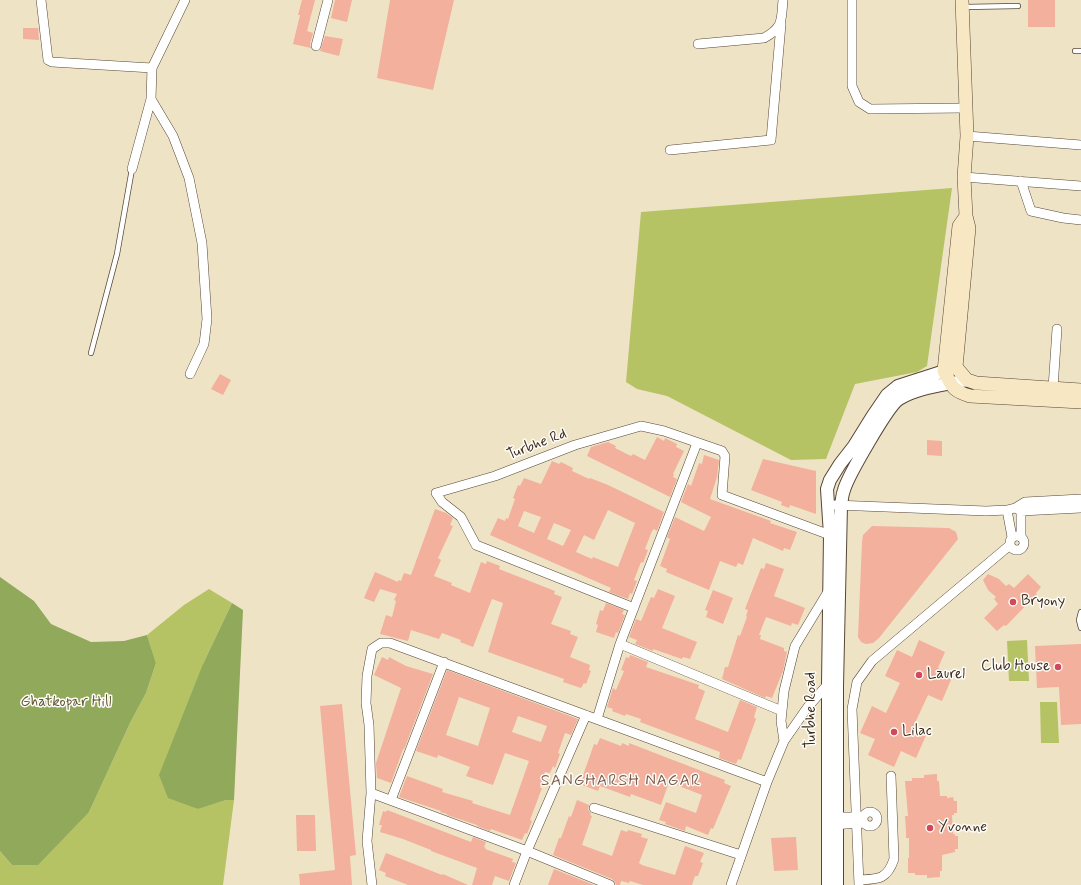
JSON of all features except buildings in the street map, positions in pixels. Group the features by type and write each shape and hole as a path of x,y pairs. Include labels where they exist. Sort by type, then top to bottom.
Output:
{"main road":[{"path":"962,3 967,136 964,176 966,216 969,228 950,369 951,384 957,392 970,396 1081,402"},
{"path":"950,369 976,384 1081,390"}],"street":[{"path":"41,0 48,60 52,62 152,68"},
{"path":"132,169 151,99 152,68 185,0"},
{"path":"316,46 328,0"},
{"path":"670,150 771,140 783,0"},
{"path":"852,0 852,86 859,102 870,109 965,108"},
{"path":"698,44 764,38 773,32 780,24"},
{"path":"151,99 173,136 189,178 202,243 207,319 204,344 190,374"},
{"path":"967,136 1081,145"},
{"path":"964,176 1081,186"},
{"path":"1021,181 1031,211 1063,218 1081,220"},
{"path":"1053,388 1057,329"},
{"name":"Turbhe Road","path":"828,885 832,821 828,684 830,535 827,489 830,480 840,464 854,446 887,395 898,386 950,369"},
{"path":"837,885 832,821 841,505 844,490 880,422 897,400 912,393 967,380"},
{"name":"Turbhe Rd","path":"634,608 476,545 461,517 442,502 436,493 495,476 575,445 641,426 664,431 722,452 725,456 722,495 830,535"},
{"path":"597,719 620,644 697,443"},
{"path":"828,504 986,511 1014,510 1081,499"},
{"path":"1048,505 1081,508"},
{"path":"1014,510 1009,524 1015,540"},
{"path":"1014,510 1015,540"},
{"path":"891,776 894,859 886,874 879,879 859,882 860,820 852,708 857,682 872,661 1015,540"},
{"path":"784,741 781,721 784,691 795,646 829,590"},
{"path":"372,885 367,841 371,793 369,726 366,703 367,676 372,649 381,643 390,643 444,662 767,782"},
{"path":"620,644 782,711"},
{"path":"391,800 444,662"},
{"path":"731,885 767,782 784,741 807,708 828,684"},
{"path":"514,885 527,851 586,715"},
{"path":"371,793 527,851 610,885"},
{"path":"594,808 741,855"},
{"path":"832,821 860,820"}],"lane":[{"path":"962,3 1018,6"},
{"path":"1075,51 1081,51"},
{"path":"91,353 117,254 132,169"},
{"path":"1081,612 1079,620 1081,628"}],"green space":[{"path":"952,188 927,366 917,372 855,384 826,459 791,460 667,396 637,389 626,382 641,212"},
{"name":"Ghatkopar Hill","path":"0,577 34,601 51,624 91,642 124,641 147,635 156,663 146,693 130,723 89,812 38,865 12,865 0,851"},
{"path":"209,589 232,603 203,664 197,809 226,800 234,800 223,885 0,885 0,851 12,865 89,812 130,723 146,693 156,663 147,635 184,605"},
{"path":"232,603 243,610 234,800 226,800 198,809 168,798 159,775 203,664"},
{"path":"1027,640 1029,681 1009,681 1007,641"},
{"path":"1040,702 1057,702 1059,743 1041,743"}],"place":[{"name":"Bryony","path":"1013,602"},
{"name":"Club House","path":"1058,667"},
{"name":"Laurel","path":"919,675"},
{"name":"Lilac","path":"894,732"},
{"name":"Yvonne","path":"930,828"}],"district":[{"name":"SANGHARSH NAGAR","path":"621,782"}]}
